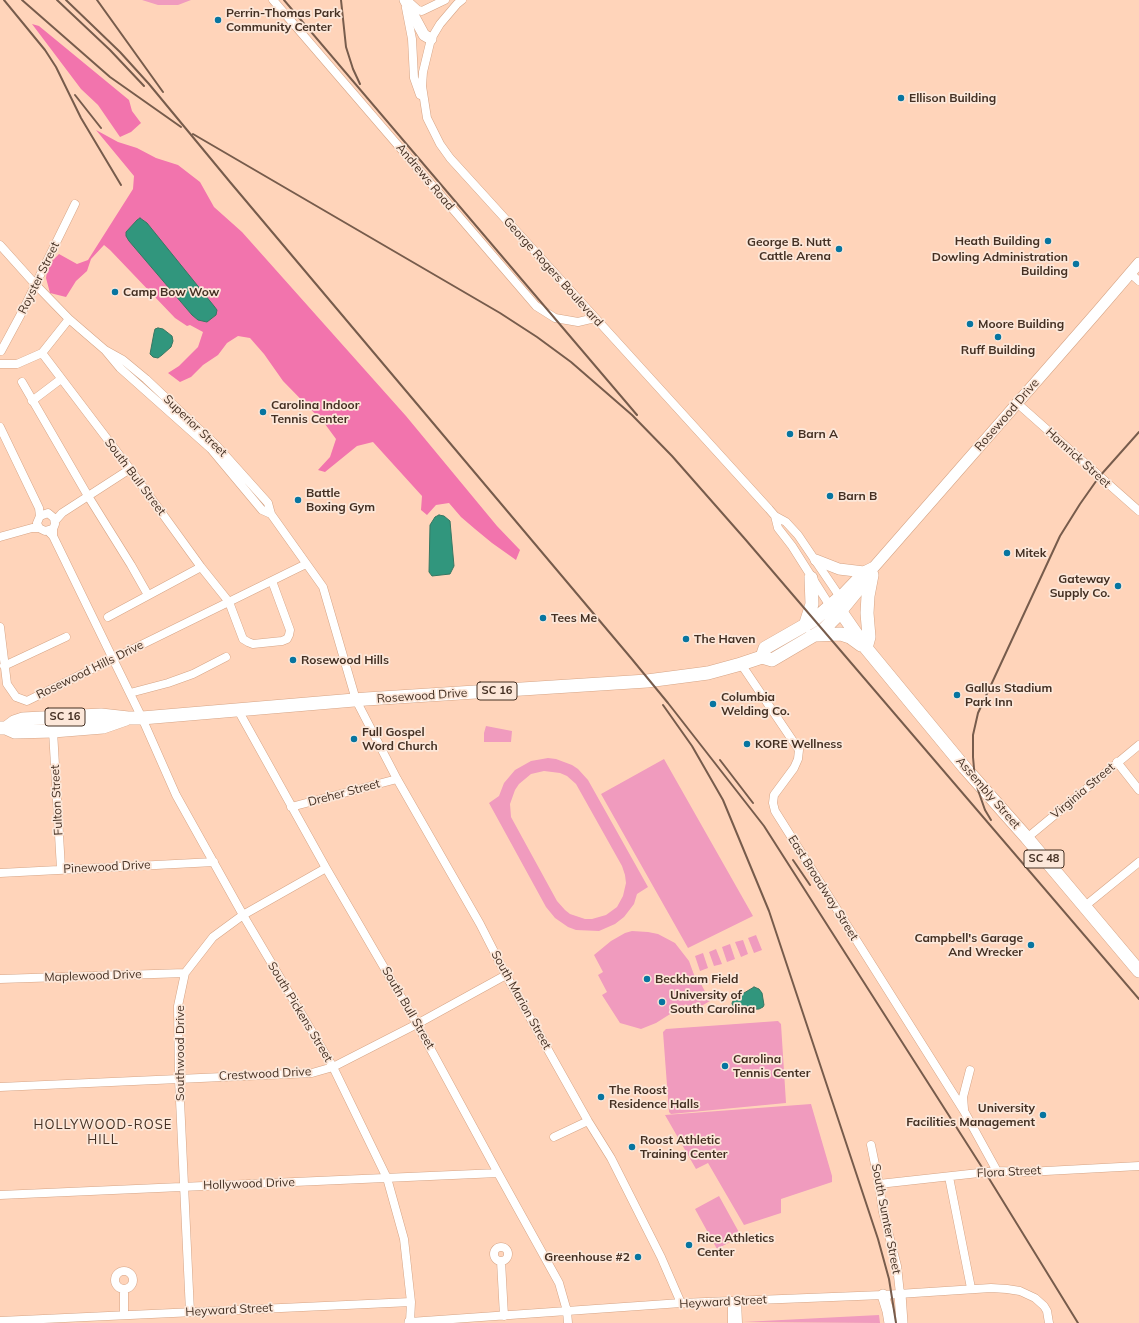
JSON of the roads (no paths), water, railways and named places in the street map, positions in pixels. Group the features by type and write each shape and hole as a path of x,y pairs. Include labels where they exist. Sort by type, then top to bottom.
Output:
{"main road":[{"path":"405,0 424,35 431,39"},
{"name":"Rosewood Drive","path":"3,728 23,719 101,715 142,718 356,700 643,681 708,673 762,657 772,660 823,630 836,609 870,572 1139,263"},
{"path":"816,560 839,569 870,572 867,613 869,637 866,648 850,637 841,634 816,635"},
{"name":"Rosewood Drive","path":"840,597 870,572"},
{"path":"805,626 812,604 811,578"},
{"path":"836,609 840,597"},
{"name":"Rosewood Drive","path":"762,657 766,648 836,609"},
{"name":"Assembly Street","path":"836,609 866,648 965,768 1027,838 1139,971"},
{"name":"Rosewood Drive","path":"3,728 15,732 104,727 128,718"},
{"path":"900,1294 902,1323"},
{"path":"883,1295 890,1323"}],"street":[{"name":"Andrews Road","path":"273,0 536,306 553,317 578,322 595,318"},
{"path":"405,0 418,10 422,11 445,0"},
{"path":"405,0 412,38 414,78 425,111"},
{"name":"George Rogers Boulevard","path":"462,0 440,24 431,39 423,72 422,86 425,111 433,133 450,158 595,318 775,516 786,522 798,535 840,597"},
{"name":"Royster Street","path":"1,351 22,314 35,284 75,204"},
{"name":"Superior Street","path":"0,245 69,319 106,350 123,360 146,379 216,445 268,503 271,514 323,587 356,700"},
{"path":"1130,273 1139,281"},
{"path":"0,364 17,364 42,353 69,319"},
{"name":"South Bull Street","path":"42,353 229,602"},
{"path":"32,401 61,379"},
{"path":"22,382 88,496 148,595"},
{"name":"Hamrick Street","path":"1017,404 1139,511"},
{"path":"0,427 142,718"},
{"path":"0,537 46,522 130,469"},
{"name":"George Rogers Boulevard","path":"775,516 778,528 792,546 811,578 836,609"},
{"name":"Rosewood Hills Drive","path":"0,628 7,684 16,697 27,701 306,564"},
{"path":"108,617 202,567"},
{"path":"229,602 243,639 253,644 282,641 287,639 290,630 272,581"},
{"path":"4,666 66,636"},
{"path":"130,694 187,676 226,657"},
{"name":"East Broadway Street","path":"741,664 800,750 794,768 774,795 773,802 775,811 964,1111 997,1171"},
{"name":"South Marion Street","path":"356,700 397,779 480,924 506,975 610,1158 661,1257 680,1303"},
{"name":"South Bull Street","path":"238,710 326,868 417,1024 559,1283 568,1312 568,1323"},
{"name":"South Pickens Street","path":"142,718 176,795 243,915 333,1067 387,1178 404,1239 411,1302 410,1322"},
{"name":"Fulton Street","path":"53,731 61,869"},
{"name":"Virginia Street","path":"1027,838 1139,745"},
{"path":"1117,762 1139,790"},
{"name":"Dreher Street","path":"291,806 397,779"},
{"name":"Pinewood Drive","path":"0,873 214,862"},
{"path":"1085,906 1139,862"},
{"name":"Southwood Drive","path":"190,1312 179,1079 178,1006 185,973 213,937 243,915 326,868"},
{"name":"Maplewood Drive","path":"0,979 185,973"},
{"name":"Crestwood Drive","path":"0,1087 312,1072 333,1067 417,1024 506,975"},
{"path":"964,1111 963,1097 970,1070"},
{"path":"554,1137 588,1121"},
{"name":"South Sumter Street","path":"871,1145 883,1212 897,1266 900,1294"},
{"name":"Flora Street","path":"879,1184 997,1171 1027,1172 1139,1166"},
{"name":"Hollywood Drive","path":"0,1195 498,1173"},
{"path":"949,1177 971,1288"},
{"path":"501,1261 504,1316"},
{"name":"Heyward Street","path":"410,1322 680,1303 883,1295 971,1288 991,1288 1020,1291 1035,1298 1047,1311 1049,1323"},
{"path":"124,1290 124,1315"},
{"path":"732,1323 734,1301"},
{"path":"734,1301 738,1323"},
{"name":"Heyward Street","path":"0,1321 411,1302"}],"water":[{"path":"140,218 147,223 217,310 216,315 207,322 198,320 192,315 129,241 126,236 126,232"},
{"path":"155,329 163,329 172,336 173,341 171,347 158,358 153,357 150,354"},
{"path":"439,515 444,516 450,521 454,566 450,574 432,576 429,572 430,525 435,517"},
{"path":"754,987 759,989 762,993 763,1007 759,1009 740,1010 733,1007 732,1003 734,999"}],"railway":[{"path":"4,0 45,50 56,67 81,118 121,185"},
{"path":"22,0 110,77 181,127"},
{"path":"57,0 110,50 144,86"},
{"path":"66,0 120,52 149,84 631,658 764,826 985,1172 1078,1323"},
{"path":"97,0 163,92"},
{"path":"284,0 637,415"},
{"path":"341,0 346,47 353,69 360,84"},
{"path":"75,95 101,128"},
{"path":"193,134 500,313 537,337 571,362 632,415 672,456 745,539 1139,999"},
{"path":"991,820 985,810 975,780 973,735 978,713 1060,536 1099,477 1139,432"},
{"path":"663,705 692,746 723,800 769,911 878,1239 889,1279 896,1323"},
{"path":"720,760 753,803"},
{"path":"793,860 810,885"}],"place":[{"name":"Perrin-Thomas Park Community Center","path":"218,20"},
{"name":"Ellison Building","path":"901,98"},
{"name":"Heath Building","path":"1048,241"},
{"name":"George B. Nutt Cattle Arena","path":"839,249"},
{"name":"Dowling Administration Building","path":"1076,264"},
{"name":"Camp Bow Wow","path":"115,292"},
{"name":"Moore Building","path":"970,324"},
{"name":"Ruff Building","path":"998,337"},
{"name":"Carolina Indoor Tennis Center","path":"263,412"},
{"name":"Barn A","path":"790,434"},
{"name":"Barn B","path":"830,496"},
{"name":"Battle Boxing Gym","path":"298,500"},
{"name":"Mitek","path":"1007,553"},
{"name":"Gateway Supply Co.","path":"1118,586"},
{"name":"Tees Me","path":"543,618"},
{"name":"The Haven","path":"686,639"},
{"name":"Rosewood Hills","path":"293,660"},
{"name":"Gallus Stadium Park Inn","path":"957,695"},
{"name":"Columbia Welding Co.","path":"713,704"},
{"name":"Full Gospel Word Church","path":"354,739"},
{"name":"KORE Wellness","path":"747,744"},
{"name":"Campbell's Garage And Wrecker","path":"1031,945"},
{"name":"Beckham Field","path":"647,979"},
{"name":"University of South Carolina","path":"662,1002"},
{"name":"Carolina Tennis Center","path":"725,1066"},
{"name":"The Roost Residence Halls","path":"601,1097"},
{"name":"University Facilities Management","path":"1043,1115"},
{"name":"Roost Athletic Training Center","path":"632,1147"},
{"name":"Rice Athletics Center","path":"689,1245"},
{"name":"Greenhouse #2","path":"638,1257"}],"district":[{"name":"HOLLYWOOD-ROSE HILL","path":"103,1132"}]}
